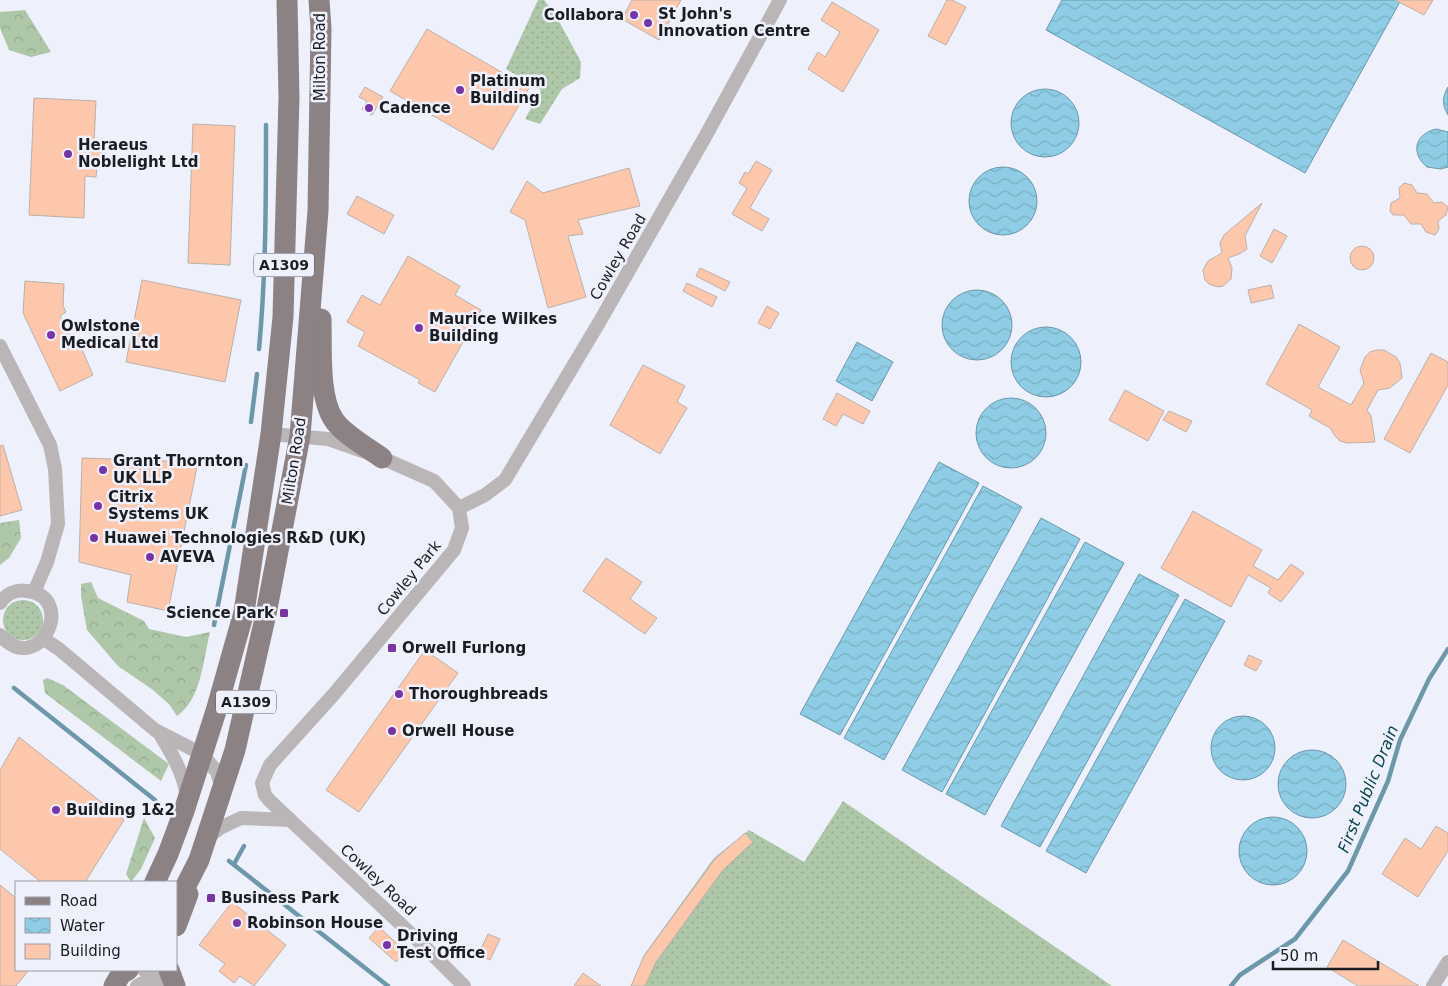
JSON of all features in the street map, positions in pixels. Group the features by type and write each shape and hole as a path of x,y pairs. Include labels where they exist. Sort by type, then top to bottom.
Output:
{"main road":[{"name":"Milton Road","path":"155,881 168,854 187,800 244,612 271,434 283,317 289,97 287,0"},
{"name":"Milton Road","path":"178,902 190,882 199,860 234,750 266,614 300,436 318,211 320,0"},
{"name":"A1309","path":"318,211 324,397 334,421 354,440 382,458"},
{"name":"A1309","path":"202,754 211,752 219,744 227,730 266,614"},
{"name":"A1309","path":"178,921 188,898 190,882"},
{"path":"100,986 108,971"},
{"path":"114,986 121,974 126,971"},
{"path":"130,986 139,971"}],"street":[{"name":"Cowley Road","path":"459,508 485,495 505,480 605,313 780,0"},
{"path":"0,346 50,445 55,470 58,524 47,562 34,592"},
{"path":"271,434 328,439 382,458 434,481 459,508"},
{"name":"Cowley Park","path":"269,800 265,795 262,783 270,765 334,694 454,550 462,528 459,508"},
{"path":"0,603 8,594 17,591 26,590 34,592 42,597 48,605 52,622 49,631 39,643 28,647 16,646 2,641"},
{"path":"44,639 60,649 160,734 202,754 216,772 222,789"},
{"path":"160,734 176,760 184,780 187,800"},
{"name":"Cowley Road","path":"269,800 464,986"},
{"path":"206,840 220,828 241,818 290,820"},
{"path":"1432,986 1448,962"},
{"path":"146,971 168,981"},
{"path":"137,986 143,983 168,981"}],"green space":[{"path":"538,0 544,0 554,12 581,62 580,78 562,89 540,124 525,119 541,90 506,69"},
{"path":"25,10 51,52 31,57 9,50 0,28 0,12"},
{"path":"19,520 21,538 9,558 0,565 0,523"},
{"path":"91,582 98,598 144,621 149,629 186,637 210,632 197,689 192,700 177,716 169,704 153,690 118,666 87,630 81,596 81,584"},
{"path":"19,600 27,600 34,603 40,609 43,620 40,631 34,637 27,640 19,640 12,637 6,631 3,624 3,616 6,609 12,603"},
{"path":"47,678 63,685 169,764 161,781 45,693 43,680"},
{"path":"843,801 1112,986 631,986 644,955 714,858 749,830 804,862"},
{"path":"144,818 155,838 141,869 132,881 126,874"}],"water":[{"path":"1062,0 1401,0 1305,173 1046,30"},
{"path":"1448,87 1448,115 1444,101"},
{"path":"1045,89 1058,92 1069,99 1076,110 1079,123 1076,136 1069,147 1058,154 1045,157 1032,154 1021,147 1014,136 1011,123 1014,110 1021,99 1032,92"},
{"path":"1436,129 1448,132 1448,167 1441,169 1427,167 1418,156 1417,150 1419,140 1423,135"},
{"path":"1010,167 1022,173 1031,182 1037,194 1035,214 1027,225 1010,235 996,235 979,225 971,214 969,194 979,177 990,169"},
{"path":"984,290 997,296 1006,305 1010,311 1012,325 1010,339 1002,350 991,358 970,360 963,358 952,350 944,339 942,318 944,311 952,300 963,292"},
{"path":"1046,327 1059,330 1071,337 1078,349 1081,362 1078,375 1071,387 1059,394 1046,397 1033,394 1021,387 1014,375 1011,362 1014,349 1021,337 1033,330"},
{"path":"857,342 893,362 872,401 836,381"},
{"path":"1011,398 1024,401 1036,408 1043,420 1046,433 1043,446 1036,458 1024,465 1011,468 998,465 986,458 979,446 976,433 979,420 986,408 998,401"},
{"path":"939,462 979,483 840,735 800,714"},
{"path":"983,486 1022,507 884,760 844,738"},
{"path":"1041,518 1080,539 942,792 902,770"},
{"path":"1085,542 1124,563 985,815 946,794"},
{"path":"1139,574 1179,595 1040,847 1001,826"},
{"path":"1185,599 1225,621 1086,873 1046,851"},
{"path":"1237,716 1249,716 1266,725 1273,736 1275,748 1273,760 1266,771 1249,780 1237,780 1225,775 1216,766 1211,754 1211,742 1216,730 1225,721"},
{"path":"1312,750 1325,753 1336,760 1343,771 1346,784 1343,797 1336,808 1325,815 1312,818 1299,815 1288,808 1281,797 1278,784 1281,771 1288,760 1299,753"},
{"path":"1273,817 1286,820 1297,827 1304,838 1307,851 1304,864 1297,875 1286,882 1273,885 1260,882 1249,875 1242,864 1239,851 1242,838 1249,827 1260,820"}],"building":[{"name":"St John's Innovation Centre","path":"632,0 681,0 659,40 622,19"},
{"path":"947,0 952,0 966,7 946,45 928,36"},
{"path":"1395,0 1433,0 1424,15"},
{"path":"832,2 879,30 843,92 808,69 818,52 825,57 840,32 821,20"},
{"name":"Platinum Building","path":"427,29 529,88 493,150 390,91"},
{"path":"365,87 383,97 372,115 362,109 367,101 359,97"},
{"name":"Heraeus Noblelight Ltd","path":"34,98 96,101 94,143 105,143 104,165 97,165 96,177 85,176 84,218 29,215"},
{"path":"193,124 235,126 230,265 188,263"},
{"path":"756,161 772,170 750,208 769,219 762,231 732,214 747,188 739,183 745,172 748,174"},
{"path":"629,168 640,206 578,220 583,234 568,236 586,297 548,308 525,220 510,212 527,181 543,193"},
{"path":"1404,183 1412,185 1417,193 1427,194 1434,203 1442,202 1448,207 1446,215 1438,221 1439,229 1435,235 1426,232 1421,224 1411,224 1404,215 1393,215 1390,211 1391,203 1400,198 1399,188"},
{"path":"357,196 394,215 384,234 347,214"},
{"path":"1262,203 1245,236 1247,249 1228,258 1232,268 1231,279 1223,286 1218,287 1209,284 1205,280 1203,270 1208,261 1222,253 1220,243 1224,235"},
{"path":"1274,229 1287,236 1272,263 1260,256"},
{"path":"1362,246 1371,249 1374,258 1371,267 1362,270 1353,267 1350,258 1353,249"},
{"name":"Maurice Wilkes Building","path":"408,256 460,286 455,295 481,310 435,392 418,383 420,380 358,346 365,332 347,322 362,295 380,305"},
{"path":"700,268 730,282 725,291 696,276"},
{"path":"142,280 241,300 225,382 126,362"},
{"name":"Owlstone Medical Ltd","path":"25,281 64,284 63,306 66,312 60,316 76,347 80,345 93,375 60,391 23,313"},
{"path":"687,283 717,297 712,307 683,291"},
{"path":"1271,285 1274,298 1251,303 1248,290"},
{"path":"767,306 779,313 770,329 758,323"},
{"path":"1299,324 1340,347 1318,387 1351,405 1364,383 1360,370 1365,357 1370,352 1384,350 1396,357 1400,363 1402,378 1390,388 1378,390 1367,410 1371,416 1375,442 1347,443 1340,441 1330,428 1309,416 1312,410 1266,384"},
{"path":"1431,353 1448,362 1448,385 1410,453 1384,439"},
{"path":"643,365 685,386 677,402 687,408 660,454 610,425"},
{"path":"1125,390 1164,411 1148,441 1109,420"},
{"path":"837,393 870,411 863,424 843,414 836,426 823,419"},
{"path":"1169,411 1192,421 1186,432 1163,420"},
{"path":"3,445 22,510 0,516 0,446"},
{"path":"82,458 198,462 168,611 127,602 131,575 79,562"},
{"path":"1193,511 1262,550 1253,566 1278,580 1291,564 1304,573 1281,602 1268,593 1271,588 1248,575 1231,607 1161,568"},
{"path":"606,558 642,582 630,599 657,618 645,634 583,591"},
{"name":"Orwell House","path":"425,650 458,673 359,812 326,790"},
{"path":"1249,655 1262,661 1256,671 1244,665"},
{"name":"Building 1&2","path":"19,737 124,820 86,881 40,881 0,849 0,770"},
{"path":"1436,826 1448,833 1448,851 1418,897 1382,874 1405,838 1421,849"},
{"path":"745,833 753,842 723,870 656,962 645,986 631,986 644,956 715,859"},
{"path":"0,885 15,897 15,971 28,971 16,986 0,986"},
{"name":"Robinson House","path":"232,902 286,945 254,986 240,976 234,983 219,971 225,964 199,945"},
{"name":"Driving Test Office","path":"379,927 406,952 396,962 369,938"},
{"path":"488,934 500,939 490,960 478,955"},
{"path":"1343,940 1419,986 1358,986 1327,967"},
{"path":"583,973 601,986 574,986"}],"waterway":[{"path":"259,349 266,209 266,125"},
{"path":"251,422 257,374"},
{"path":"214,625 246,465"},
{"name":"First Public Drain","path":"1231,986 1240,975 1295,939 1348,871 1388,781 1400,740 1429,679 1448,649"},
{"path":"14,688 155,800"},
{"path":"234,864 244,846"},
{"name":"First Public Drain","path":"229,861 388,986"}],"place":[{"name":"Collabora","path":"634,15"},
{"name":"St John's Innovation Centre","path":"648,23"},
{"name":"Platinum Building","path":"460,90"},
{"name":"Cadence","path":"369,108"},
{"name":"Heraeus Noblelight Ltd","path":"68,154"},
{"name":"Maurice Wilkes Building","path":"419,328"},
{"name":"Owlstone Medical Ltd","path":"51,335"},
{"name":"Grant Thornton UK LLP","path":"103,470"},
{"name":"Citrix Systems UK","path":"98,506"},
{"name":"Huawei Technologies R&D (UK)","path":"94,538"},
{"name":"AVEVA","path":"150,557"},
{"name":"Science Park","path":"284,613"},
{"name":"Orwell Furlong","path":"392,648"},
{"name":"Thoroughbreads","path":"399,694"},
{"name":"Orwell House","path":"392,731"},
{"name":"Building 1&2","path":"56,810"},
{"name":"Business Park","path":"211,898"},
{"name":"Robinson House","path":"237,923"},
{"name":"Driving Test Office","path":"387,945"}]}
